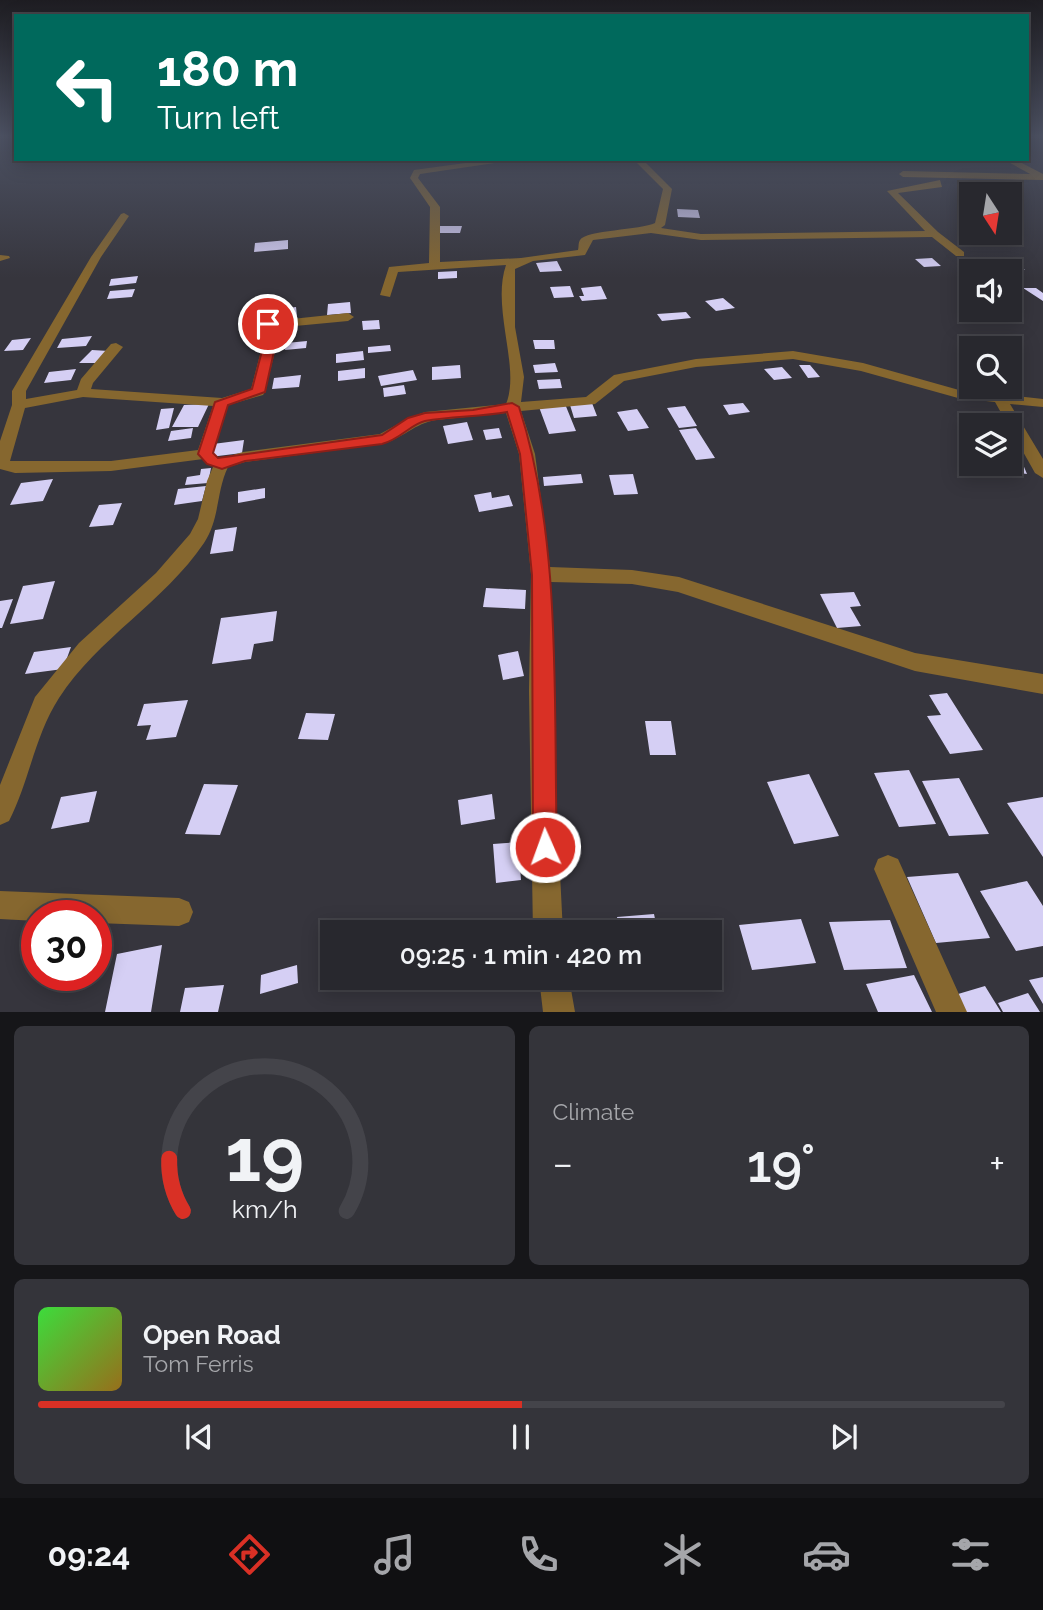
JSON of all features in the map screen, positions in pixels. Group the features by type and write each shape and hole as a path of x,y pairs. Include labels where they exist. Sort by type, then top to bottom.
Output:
{"street":[{"path":"418,184 435,208 434,266"},
{"path":"650,230 663,219 669,192 661,184"},
{"path":"938,184 891,191 934,234 960,254"},
{"path":"124,216 96,257 19,391 19,405 1,461 7,467 111,466 205,454"},
{"path":"386,295 393,269 519,261 581,253 583,242 590,237 650,230 701,237 934,234"},
{"path":"519,261 510,267 509,273 509,328 517,368 517,394 512,407 527,454 541,575 540,691 548,920"},
{"path":"19,405 83,393 222,402 258,392 269,347 268,324 348,317"},
{"path":"83,393 86,382 116,347"},
{"path":"205,454 207,458 222,464 243,457 382,439 394,436 413,421 425,417 590,401 620,378 696,363 793,355 820,358 959,393"},
{"path":"1000,399 1043,403"},
{"path":"1000,399 1043,473"},
{"path":"205,454 222,402"},
{"path":"0,813 25,743 51,691 82,653 166,576 198,538 211,517 218,472 222,464"},
{"path":"541,575 632,577 679,585 915,662 1043,684"},
{"path":"888,869 951,1012"},
{"path":"0,905 179,912"},
{"path":"556,990 559,1012"}],"building":[{"path":"677,209 698,210 700,218 678,217"},
{"path":"438,226 462,226 460,233 435,233"},
{"path":"288,240 288,249 254,252 255,243"},
{"path":"932,258 941,266 924,267 915,259"},
{"path":"557,261 562,271 540,272 536,263"},
{"path":"457,271 457,278 438,279 438,272"},
{"path":"138,276 136,283 109,286 111,279"},
{"path":"570,286 574,297 554,298 550,287"},
{"path":"601,286 607,299 582,301 579,296 584,296 581,288"},
{"path":"1023,288 1036,288 1043,293 1043,301"},
{"path":"135,289 132,297 107,299 110,291"},
{"path":"723,298 735,308 716,311 705,301"},
{"path":"350,302 351,313 327,315 328,304"},
{"path":"296,307 297,316 265,320 265,311"},
{"path":"686,312 691,318 662,321 657,314"},
{"path":"379,320 380,329 363,330 362,321"},
{"path":"92,336 86,346 57,348 62,339"},
{"path":"31,338 23,350 4,351 12,340"},
{"path":"533,340 554,340 555,349 535,349"},
{"path":"307,341 306,348 285,350 286,343"},
{"path":"390,345 391,351 368,353 368,347"},
{"path":"92,350 109,351 96,363 79,363"},
{"path":"363,351 364,360 336,363 336,354"},
{"path":"555,363 558,372 535,373 533,365"},
{"path":"460,365 461,378 432,380 432,367"},
{"path":"799,365 810,365 820,377 808,378"},
{"path":"782,367 792,378 774,380 764,369"},
{"path":"365,368 365,378 338,381 338,371"},
{"path":"76,369 71,380 44,383 49,372"},
{"path":"413,370 417,380 381,386 378,376"},
{"path":"301,375 299,387 272,389 274,378"},
{"path":"560,379 562,388 539,389 537,380"},
{"path":"404,385 406,394 384,397 383,388"},
{"path":"592,403 597,416 574,418 570,405"},
{"path":"743,403 750,412 729,415 723,405"},
{"path":"209,404 198,427 172,427 184,405"},
{"path":"565,404 576,431 549,434 539,407"},
{"path":"685,406 697,426 679,428 667,408"},
{"path":"174,408 169,428 156,430 161,409"},
{"path":"637,409 649,428 628,431 617,412"},
{"path":"467,422 473,440 448,444 443,426"},
{"path":"193,428 191,438 168,441 171,431"},
{"path":"499,428 502,438 486,440 483,430"},
{"path":"696,428 715,458 696,460 679,430"},
{"path":"244,440 242,453 210,457 213,444"},
{"path":"211,468 208,483 185,485 187,477 200,475 201,469"},
{"path":"581,474 583,483 544,486 543,477"},
{"path":"633,474 638,494 614,495 609,475"},
{"path":"53,479 43,501 10,505 21,483"},
{"path":"206,486 202,501 174,505 178,489"},
{"path":"265,488 265,498 238,503 238,492"},
{"path":"491,492 492,498 509,495 513,506 479,512 474,495"},
{"path":"122,503 113,525 89,527 99,505"},
{"path":"237,527 233,551 210,554 215,530"},
{"path":"55,581 43,619 10,624 23,586"},
{"path":"486,588 526,590 525,609 483,607"},
{"path":"854,592 861,606 850,607 861,626 837,628 820,594"},
{"path":"13,599 2,628 0,628 0,601"},
{"path":"277,611 273,641 254,644 251,659 212,664 221,618"},
{"path":"71,647 63,669 25,674 34,652"},
{"path":"518,651 524,676 503,680 498,655"},
{"path":"947,693 983,750 950,754 927,716 941,715 929,695"},
{"path":"188,700 176,737 146,740 151,725 137,726 144,704"},
{"path":"306,713 335,714 328,740 298,739"},
{"path":"645,721 671,721 676,755 650,755"},
{"path":"909,770 936,824 899,827 874,773"},
{"path":"809,774 839,836 794,844 767,782"},
{"path":"959,778 989,834 949,836 922,781"},
{"path":"204,784 238,785 220,835 185,834"},
{"path":"97,791 89,822 51,829 61,797"},
{"path":"492,794 495,819 461,825 458,800"},
{"path":"1043,797 1043,857 1007,803"},
{"path":"518,842 521,880 496,883 493,844"},
{"path":"958,873 990,938 936,943 907,877"},
{"path":"1027,881 1043,906 1043,946 1016,951 980,891"},
{"path":"654,914 655,920 618,920 617,917"},
{"path":"801,919 816,963 752,970 739,925"},
{"path":"890,920 907,968 844,970 829,922"},
{"path":"162,945 151,1012 105,1012 109,991 112,991 117,954"},
{"path":"297,965 298,983 260,994 261,975"},
{"path":"914,975 932,1012 878,1012 866,984"},
{"path":"1043,977 1043,1004 1029,980"},
{"path":"224,985 218,1012 180,1012 185,988"},
{"path":"985,986 1001,1012 956,1012 948,997"},
{"path":"1028,993 1040,1012 1003,1012 998,1003"}],"route":[{"path":"268,324 269,347 258,392 222,402 206,445 205,454 213,461 222,464 266,453 382,439 394,436 413,421 425,417 473,414 512,407 522,429 527,454 541,575 540,691 545,847"}]}
